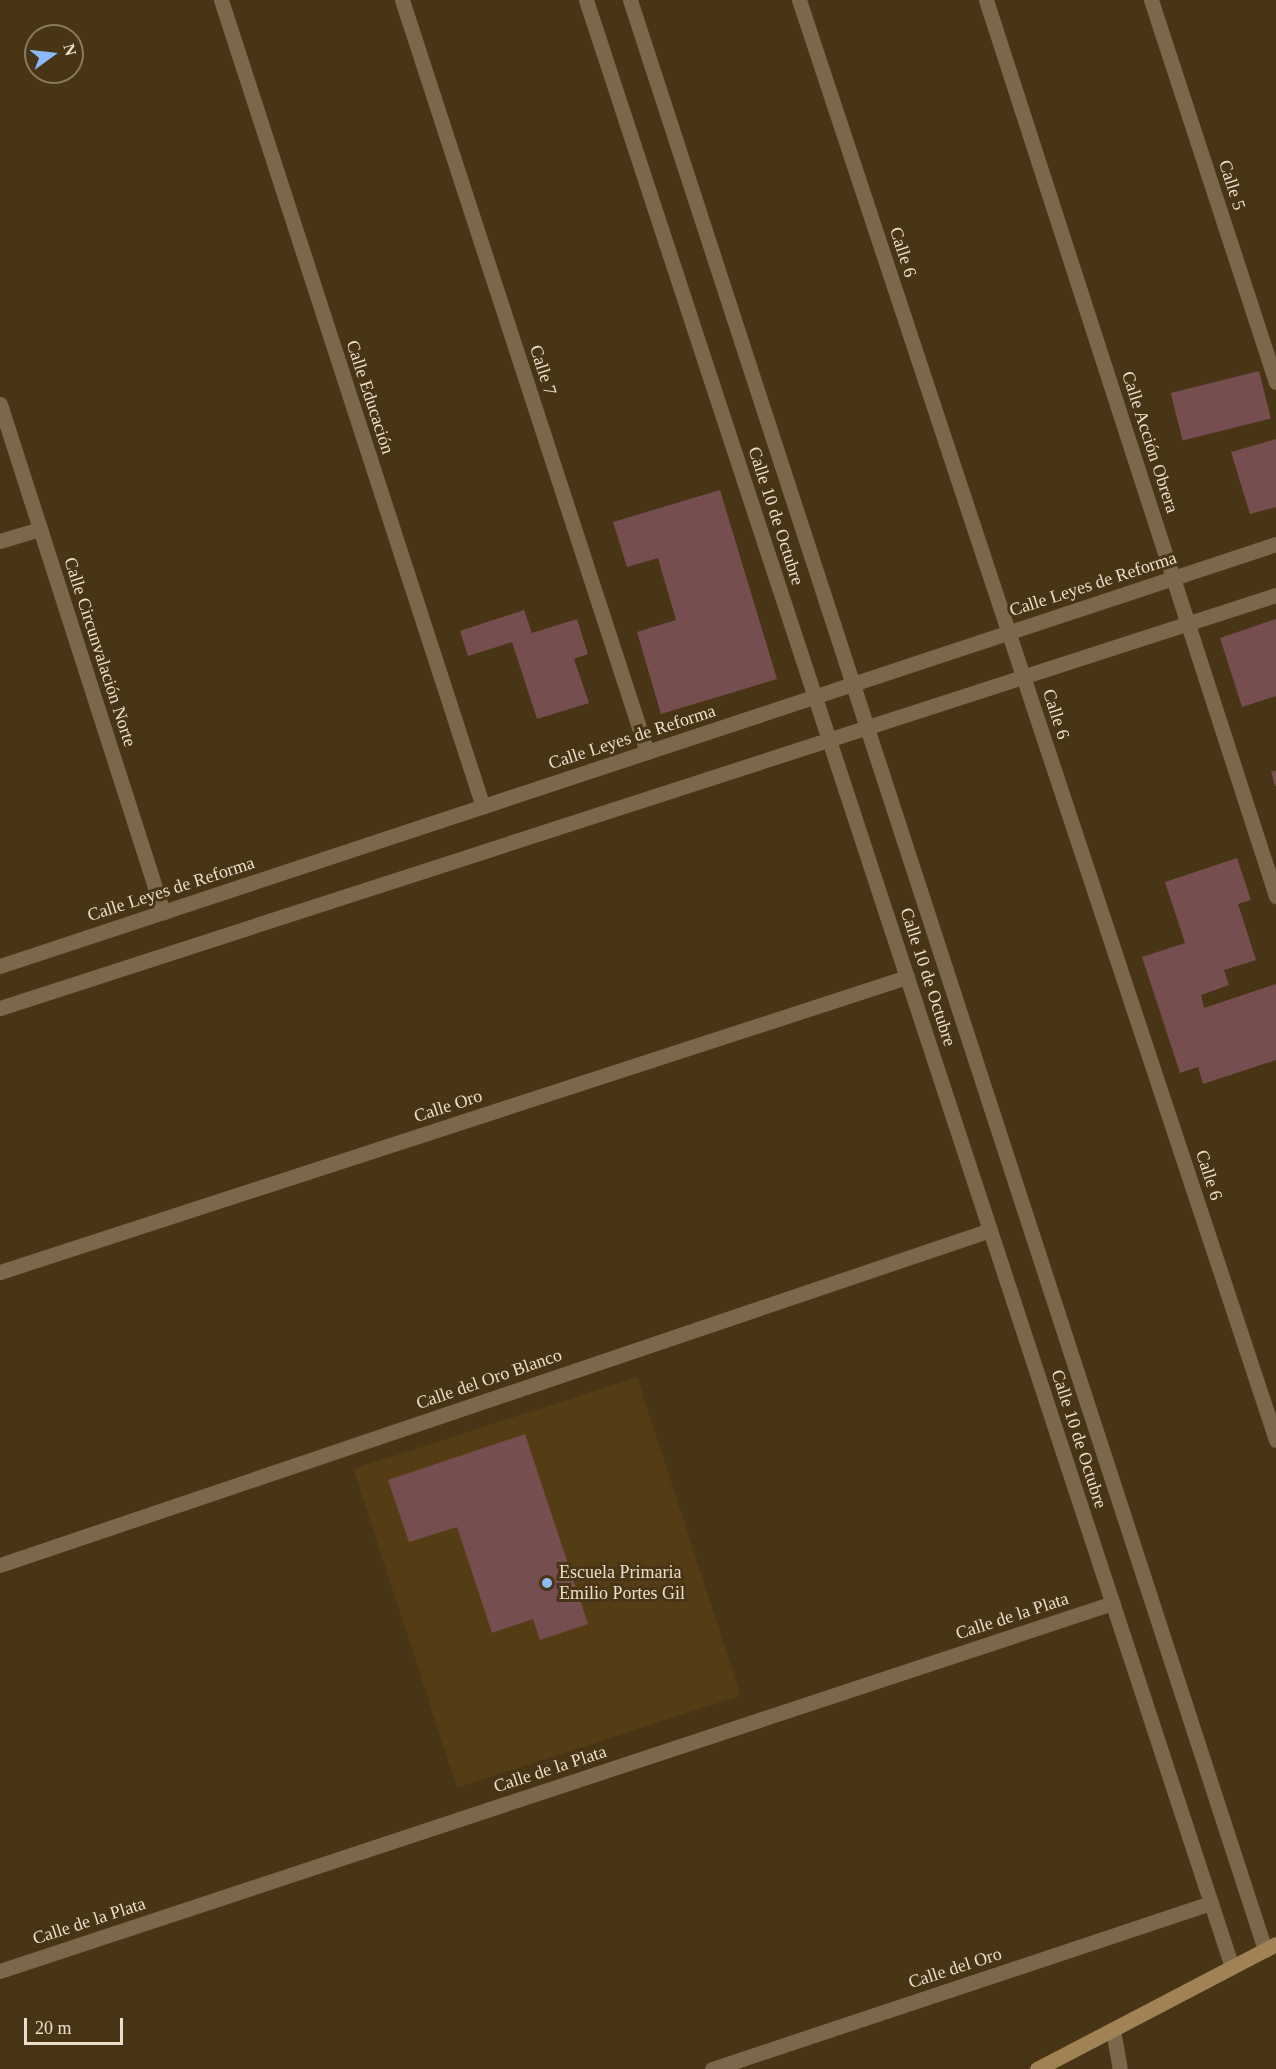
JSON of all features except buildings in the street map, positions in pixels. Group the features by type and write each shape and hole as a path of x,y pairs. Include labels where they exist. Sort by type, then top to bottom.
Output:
{"street":[{"name":"Calle Educación","path":"221,0 483,807"},
{"name":"Calle 7","path":"402,0 647,752"},
{"name":"Calle 10 de Octubre","path":"586,0 1232,1967"},
{"name":"Calle 10 de Octubre","path":"630,0 867,727 1271,1947"},
{"name":"Calle 6","path":"799,0 1276,1440"},
{"name":"Calle Acción Obrera","path":"986,0 1276,896"},
{"name":"Calle 5","path":"1152,0 1276,382"},
{"name":"Calle Circunvalación Norte","path":"0,404 163,912"},
{"path":"0,541 40,529"},
{"name":"Calle Leyes de Reforma","path":"0,966 1276,543"},
{"path":"0,1008 1276,595"},
{"name":"Calle Oro","path":"0,1272 907,977"},
{"name":"Calle del Oro Blanco","path":"0,1565 990,1230"},
{"name":"Calle de la Plata","path":"0,1971 1113,1604"},
{"name":"Calle del Oro","path":"712,2069 1211,1903"},
{"path":"1037,2069 1271,1947"},
{"path":"1113,2030 1120,2069"}],"shaded area":[{"name":"Escuela Primaria Emilio Portes Gil","path":"637,1377 741,1696 457,1788 354,1469"}],"place":[{"name":"Escuela Primaria Emilio Portes Gil","path":"547,1583"}]}
